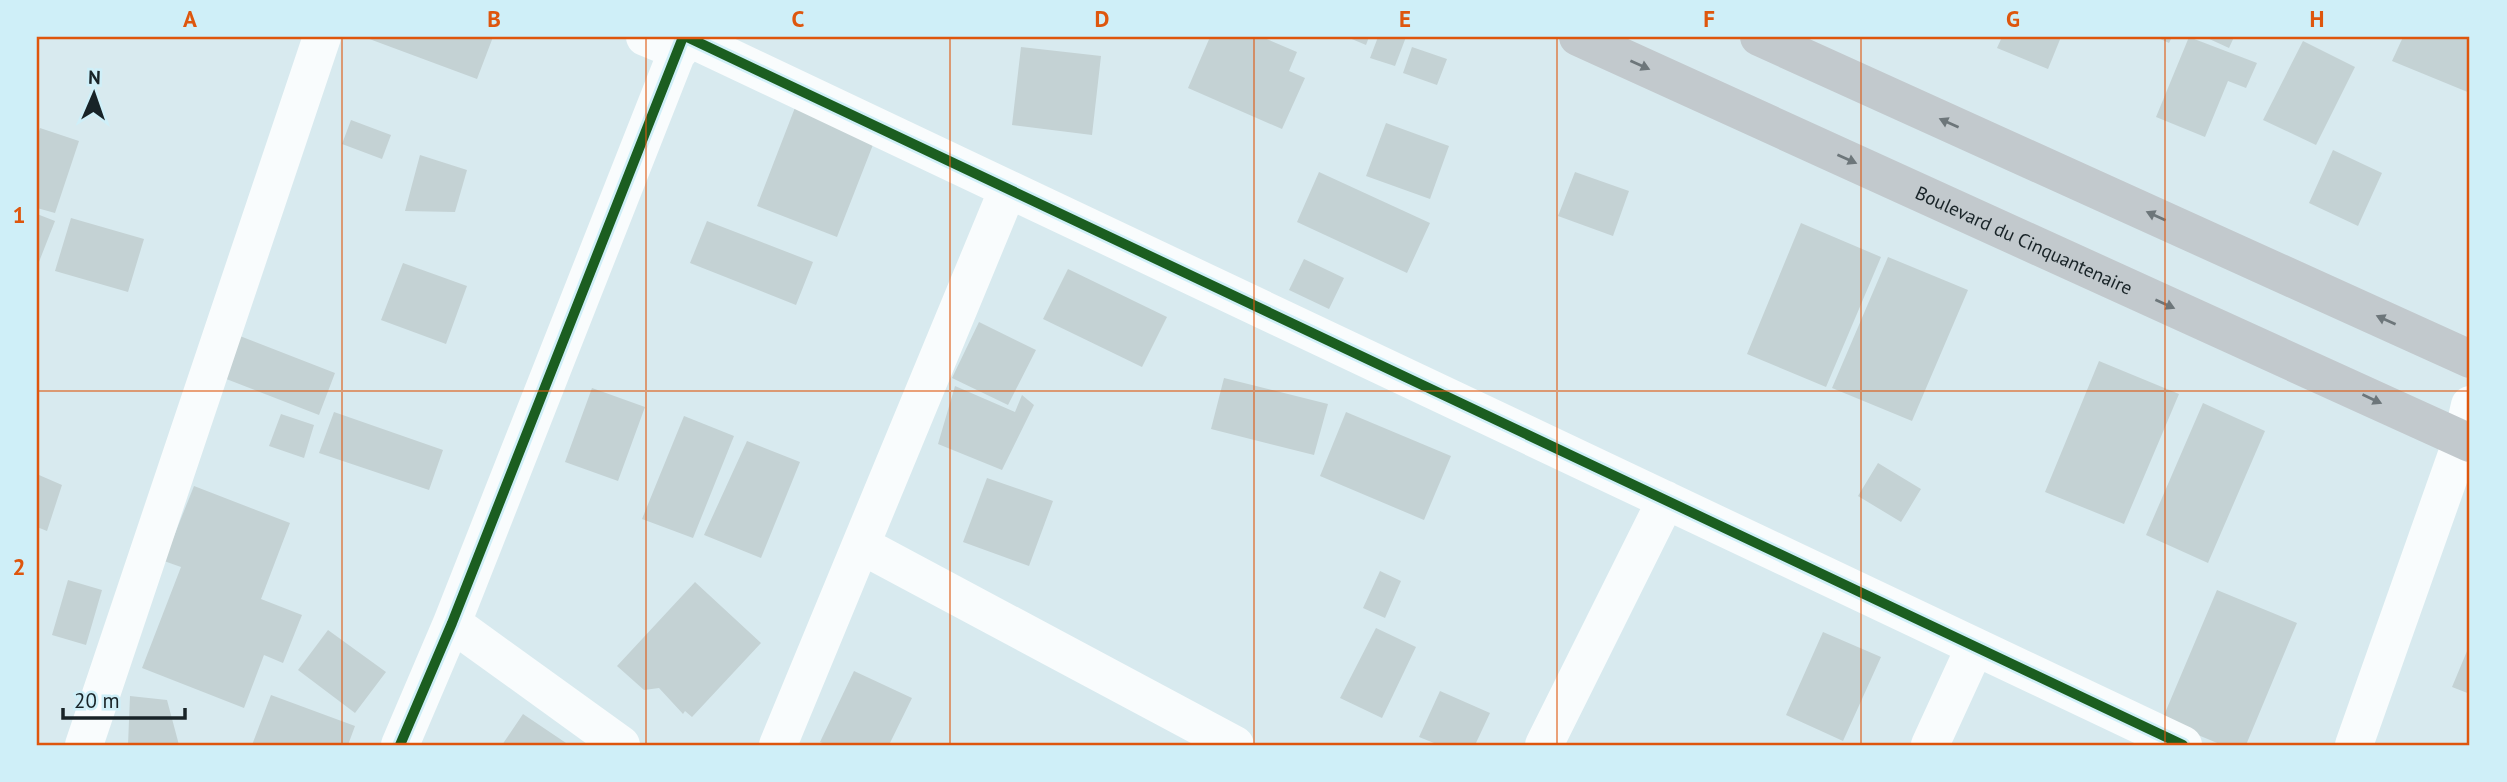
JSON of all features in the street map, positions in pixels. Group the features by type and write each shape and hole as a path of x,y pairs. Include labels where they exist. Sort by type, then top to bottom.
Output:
{"main road":[{"name":"Boulevard du Cinquantenaire","path":"1578,37 2467,429"},
{"path":"1759,37 2470,359"}],"street":[{"path":"84,745 321,37"},
{"path":"400,745 452,623 674,40 1008,189 2183,745"},
{"path":"778,745 1008,189"},
{"path":"2354,745 2467,429"},
{"path":"1544,745 1666,500"},
{"path":"861,545 1236,745"},
{"path":"452,623 621,745"},
{"path":"1930,745 1975,647"}],"building":[{"path":"364,37 493,37 477,79"},
{"path":"1210,37 1262,37 1297,52 1289,71 1305,78 1282,129 1188,88"},
{"path":"1347,37 1369,37 1366,45"},
{"path":"1378,37 1406,37 1395,66 1370,58"},
{"path":"2002,37 2061,37 2048,69 1997,48"},
{"path":"2156,37 2172,37 2169,43"},
{"path":"2189,37 2257,63 2246,88 2228,81 2205,137 2156,117"},
{"path":"2205,37 2234,37 2229,48"},
{"path":"2403,37 2470,37 2470,93 2392,61"},
{"path":"2303,41 2355,67 2316,145 2263,120"},
{"path":"1021,47 1101,56 1092,135 1012,125"},
{"path":"1412,47 1447,59 1437,85 1403,73"},
{"path":"796,105 876,137 837,237 757,206"},
{"path":"351,120 391,135 382,159 342,144"},
{"path":"1386,123 1449,146 1430,199 1366,176"},
{"path":"40,128 79,141 55,213 37,208 37,138"},
{"path":"2333,150 2382,173 2358,226 2309,203"},
{"path":"420,155 467,170 455,212 405,211"},
{"path":"1319,172 1430,223 1407,273 1297,222"},
{"path":"1575,172 1629,191 1613,236 1558,216"},
{"path":"37,214 55,221 37,267"},
{"path":"71,218 144,239 128,292 55,271"},
{"path":"707,221 813,262 796,305 690,263"},
{"path":"1801,223 1881,257 1826,387 1747,354"},
{"path":"1888,257 1968,290 1912,421 1832,388"},
{"path":"1304,259 1344,278 1329,309 1289,290"},
{"path":"403,263 467,286 446,344 381,320"},
{"path":"1068,269 1167,317 1142,367 1043,319"},
{"path":"979,322 1036,350 1008,405 952,378"},
{"path":"232,333 335,373 319,415 216,375"},
{"path":"2099,361 2179,394 2124,524 2045,492"},
{"path":"1224,378 1328,404 1314,455 1211,429"},
{"path":"955,386 1015,412 1022,395 1034,405 1002,470 938,444"},
{"path":"592,388 645,407 618,481 565,462"},
{"path":"2203,403 2265,431 2208,563 2146,535"},
{"path":"334,412 443,450 429,490 319,453"},
{"path":"1346,412 1451,456 1424,520 1320,476"},
{"path":"281,414 314,425 304,458 269,446"},
{"path":"684,416 734,436 693,538 642,519"},
{"path":"747,441 800,462 761,558 704,535"},
{"path":"1878,463 1921,489 1901,522 1858,496"},
{"path":"39,475 62,485 47,531 37,527"},
{"path":"987,478 1053,501 1029,566 963,542"},
{"path":"194,486 290,523 261,599 302,615 283,663 264,655 244,708 142,668 181,567 164,561"},
{"path":"1380,571 1401,581 1385,618 1363,608"},
{"path":"68,580 102,590 86,645 52,635"},
{"path":"695,582 761,643 692,717 685,711 683,714 659,688 644,690 617,666"},
{"path":"2217,590 2297,623 2246,745 2222,745 2162,720"},
{"path":"1376,628 1416,647 1382,718 1340,698"},
{"path":"328,630 386,672 355,713 298,670"},
{"path":"1823,632 1881,657 1843,741 1786,715"},
{"path":"2470,644 2470,694 2452,687"},
{"path":"854,671 912,698 889,745 828,745 820,742"},
{"path":"1440,691 1490,713 1475,745 1439,745 1419,737"},
{"path":"271,695 355,726 348,745 252,745"},
{"path":"130,696 167,700 179,745 128,745"},
{"path":"523,714 569,745 502,745"}],"cycle path":[{"path":"400,745 452,623 683,37"},
{"path":"687,37 2183,745"}]}
